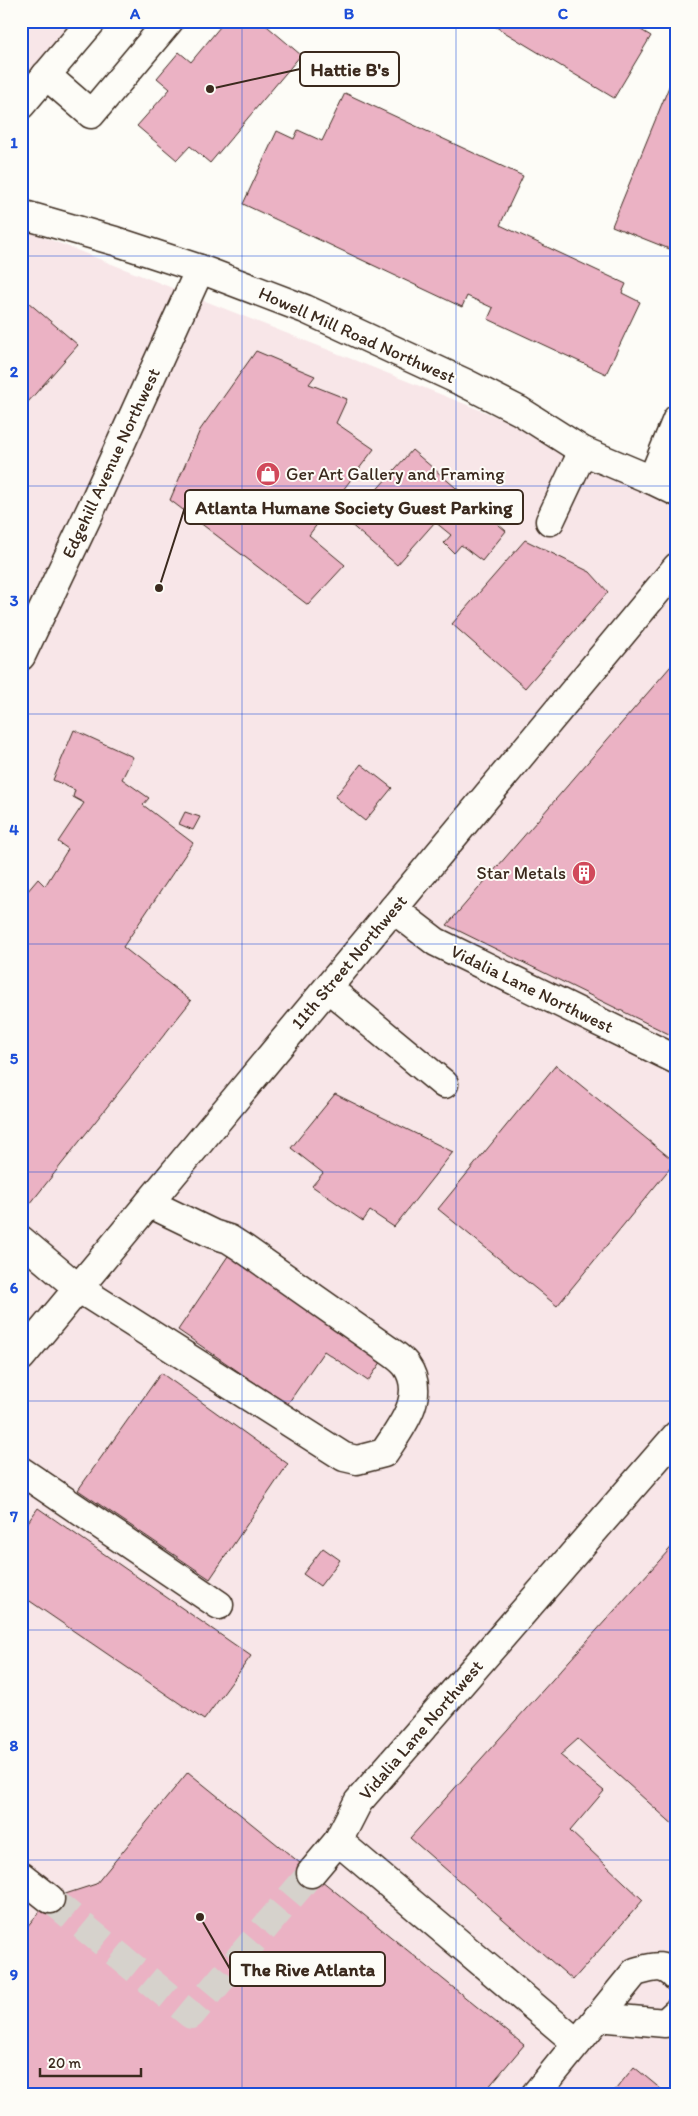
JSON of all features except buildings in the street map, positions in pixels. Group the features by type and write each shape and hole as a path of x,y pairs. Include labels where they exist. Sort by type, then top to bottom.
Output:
{"street":[{"path":"46,75 91,114 169,21"},
{"path":"21,105 90,22"},
{"name":"Howell Mill Road Northwest","path":"21,214 115,241 200,269 305,309 466,383 520,411 583,452 677,492"},
{"name":"Edgehill Avenue Northwest","path":"21,656 92,507 200,269"},
{"path":"652,480 677,419"},
{"path":"550,521 583,452"},
{"name":"11th Street Northwest","path":"21,1357 677,567"},
{"name":"Vidalia Lane Northwest","path":"393,909 436,942 677,1060"},
{"path":"328,988 444,1084"},
{"path":"21,1240 78,1288 344,1457 357,1460 384,1453 412,1408 414,1395 412,1380 406,1366 388,1350 236,1244 149,1203"},
{"name":"Vidalia Lane Northwest","path":"312,1873 338,1841 358,1802 677,1435"},
{"path":"21,1471 219,1605"},
{"path":"338,1841 577,2043"},
{"path":"23,1880 50,1899"},
{"path":"535,2095 635,1972 654,1966 670,1970 677,1978"},
{"path":"598,2017 665,2023 674,2019"}],"shaded area":[{"path":"21,21 106,21 21,119"},
{"path":"21,228 664,483 677,457 677,2095 21,2095"}],"tunnel":[{"path":"50,1899 191,2015 311,1873"}],"place":[{"name":"Hattie B's","path":"210,89"},
{"name":"Ger Art Gallery and Framing","path":"268,474"},
{"name":"Atlanta Humane Society Guest Parking","path":"159,588"},
{"name":"Star Metals","path":"584,873"},
{"name":"The Rive Atlanta","path":"200,1917"}]}
